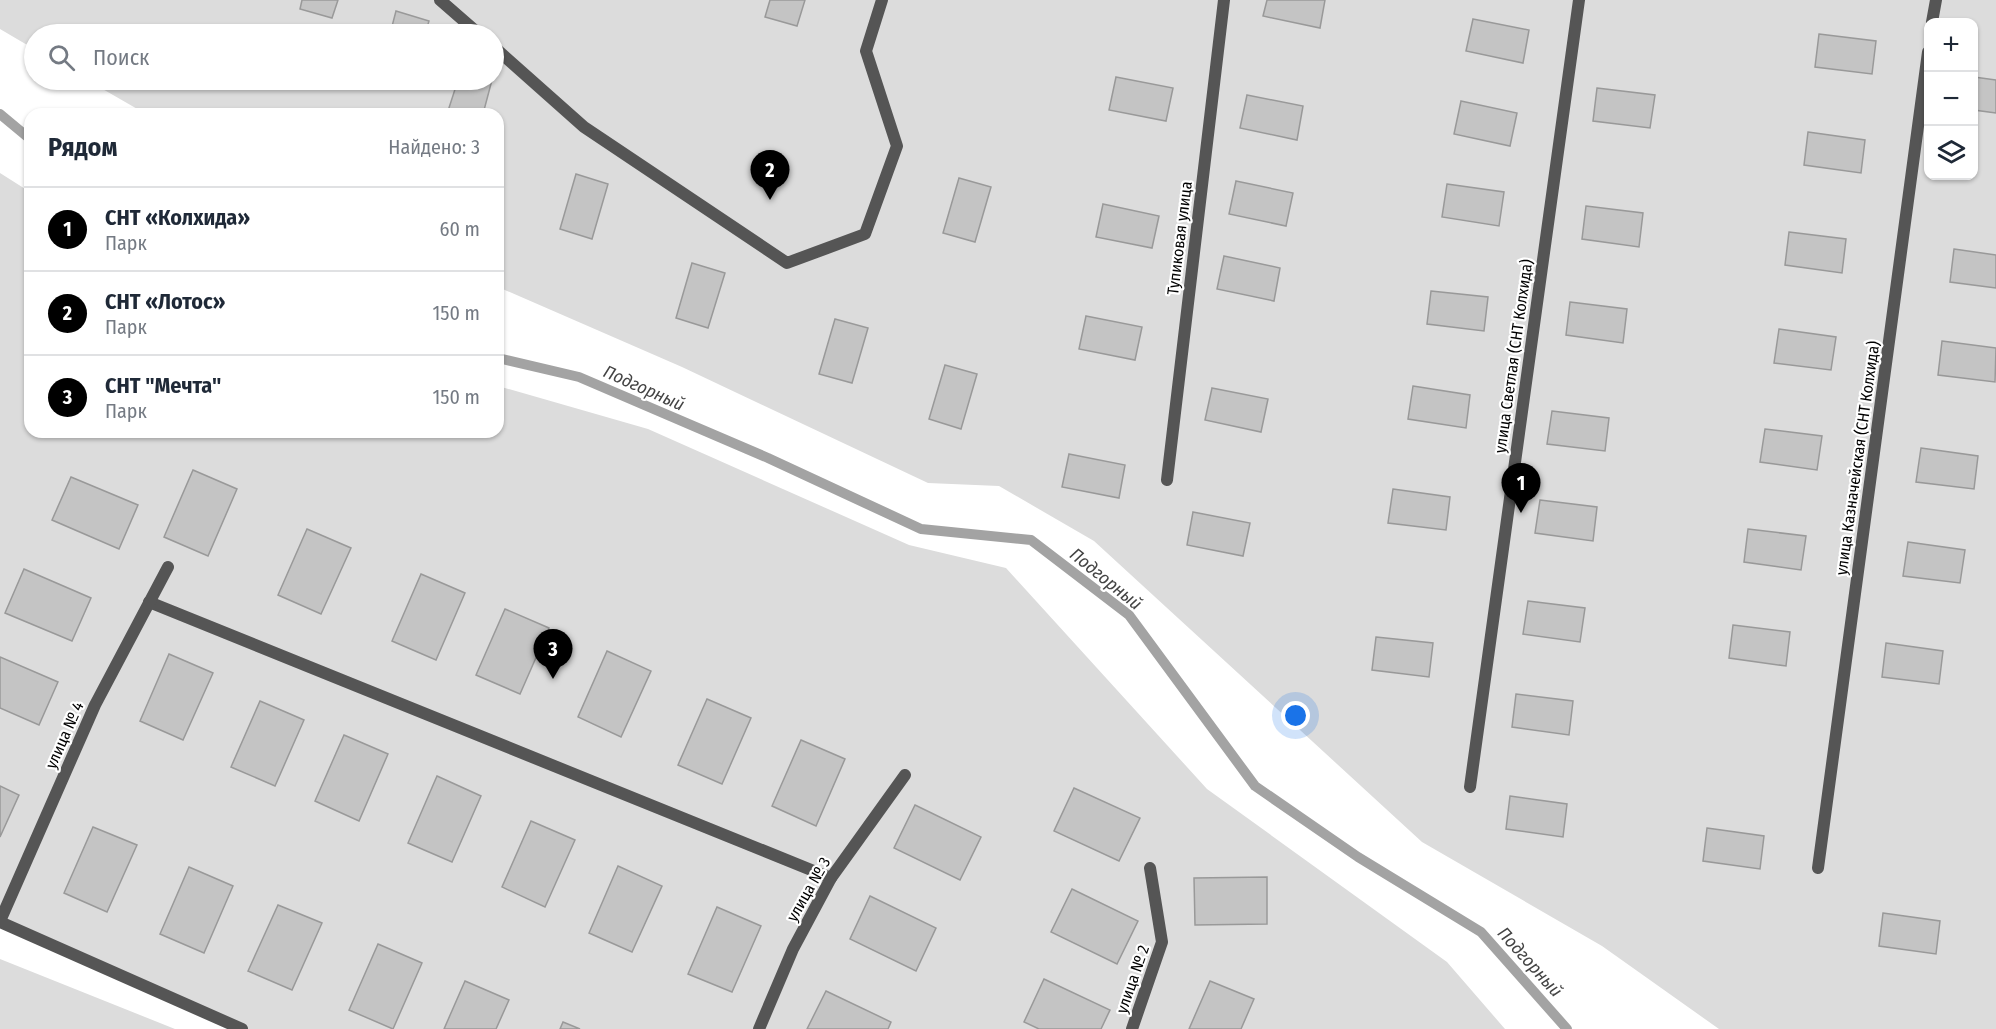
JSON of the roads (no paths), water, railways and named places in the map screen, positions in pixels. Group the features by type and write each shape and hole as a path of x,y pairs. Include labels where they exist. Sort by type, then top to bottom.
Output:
{"street":[{"path":"440,0 468,24"},
{"path":"504,56 584,127 788,263 865,234 897,146 866,51 882,0"},
{"name":"Тупиковая улица","path":"1167,480 1224,0"},
{"name":"улица Светлая (СНТ Колхида)","path":"1470,787 1579,0"},
{"path":"1933,18 1936,0"},
{"name":"улица Казначейская (СНТ Колхида)","path":"1818,868 1926,72"},
{"name":"улица № 4","path":"0,922 95,705 168,567"},
{"path":"149,602 831,878"},
{"name":"улица № 3","path":"759,1029 794,949 831,878 905,775"},
{"name":"улица № 2","path":"1132,1029 1162,942 1150,868"},
{"path":"0,922 242,1029"}],"waterway":[{"name":"Подгорный","path":"0,114 24,134"},
{"name":"Подгорный","path":"504,359 579,377 768,458 921,529 1031,540 1129,615 1255,786 1358,857 1481,932 1567,1029"}],"place":[{"name":"СНТ «Лотос»","path":"770,200"},
{"name":"СНТ «Колхида»","path":"1521,513"},
{"name":"СНТ \"Мечта\"","path":"553,679"}]}
